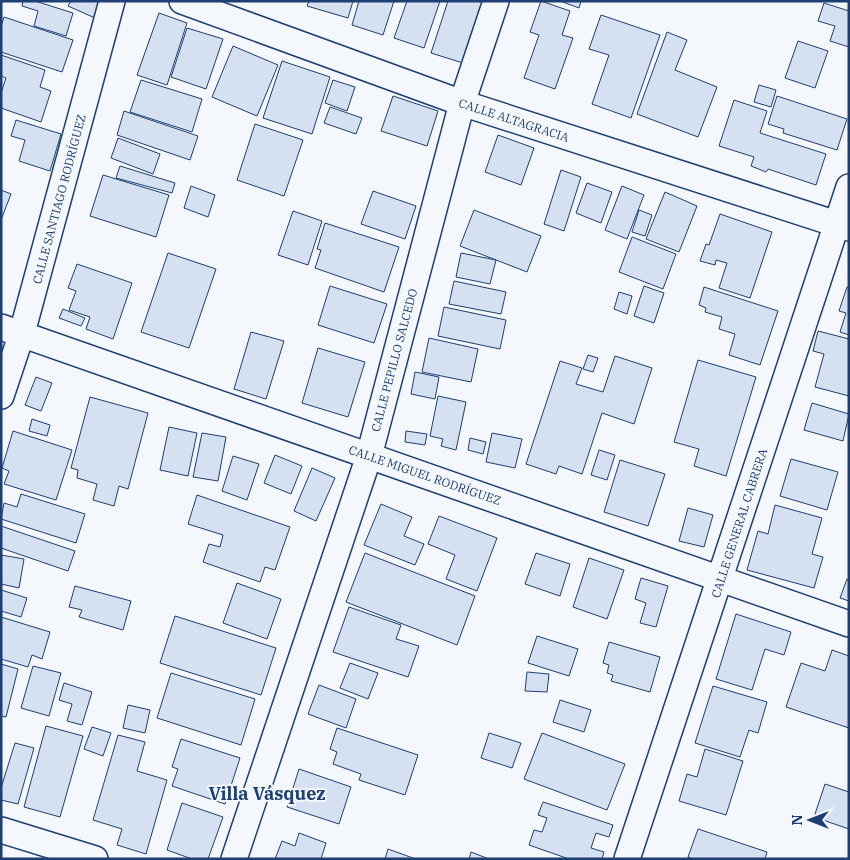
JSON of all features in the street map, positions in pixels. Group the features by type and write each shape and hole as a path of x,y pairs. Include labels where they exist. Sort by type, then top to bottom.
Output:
{"street":[{"name":"CALLE SANTIAGO RODRÍGUEZ","path":"1,396 12,330 112,1"},
{"name":"CALLE ALTAGRACIA","path":"182,1 462,103 842,226"},
{"name":"CALLE PEPILLO SALCEDO","path":"234,859 368,456 462,103 496,1"},
{"name":"CALLE GENERAL CABRERA","path":"627,859 720,579 842,226 849,186"},
{"name":"CALLE MIGUEL RODRÍGUEZ","path":"12,330 849,624"},
{"path":"1,830 95,859"}],"building":[{"path":"23,1 35,1 73,13 66,36 34,26 38,11 22,6"},
{"path":"71,1 102,1 95,18 68,6"},
{"path":"309,1 353,1 348,18 307,6"},
{"path":"359,1 394,1 383,35 352,25"},
{"path":"407,1 440,1 424,48 394,38"},
{"path":"448,1 483,1 463,63 431,53"},
{"path":"541,1 570,11 562,35 573,38 555,89 524,78 539,35 530,32"},
{"path":"560,1 581,1 579,8"},
{"path":"824,3 849,11 849,47 830,41 835,26 818,21"},
{"path":"159,13 187,23 167,85 137,75"},
{"path":"601,15 660,35 631,118 592,104 609,55 589,49"},
{"path":"4,17 73,40 62,72 1,52 1,26"},
{"path":"187,28 223,39 206,89 171,77"},
{"path":"667,32 687,40 675,70 717,87 698,137 637,114"},
{"path":"798,41 828,51 815,88 785,78"},
{"path":"233,46 278,65 257,116 212,97"},
{"path":"1,55 45,70 40,87 51,91 41,122 1,108 1,93 6,78 1,76"},
{"path":"282,61 330,77 312,134 263,118"},
{"path":"141,80 202,99 192,132 130,112"},
{"path":"333,80 355,87 347,111 325,103"},
{"path":"759,85 776,90 771,107 754,102"},
{"path":"393,96 438,111 427,146 381,131"},
{"path":"777,96 847,119 837,150 783,133 784,129 768,124"},
{"path":"734,100 767,111 760,133 826,154 816,185 768,169 766,172 751,166 754,157 719,146"},
{"path":"330,107 362,118 356,134 324,123"},
{"path":"124,111 198,136 190,160 117,135"},
{"path":"16,120 61,134 50,171 19,161 25,140 11,136"},
{"path":"255,124 303,140 284,196 237,180"},
{"path":"498,135 534,148 521,185 485,172"},
{"path":"118,138 160,154 153,174 111,158"},
{"path":"120,166 175,183 172,193 116,178"},
{"path":"561,170 581,177 564,231 544,224"},
{"path":"103,175 169,195 156,237 90,216"},
{"path":"587,183 612,192 601,223 576,213"},
{"path":"191,186 215,195 208,217 184,208"},
{"path":"622,186 644,195 627,239 605,230"},
{"path":"1,190 11,194 1,220"},
{"path":"373,191 416,206 405,239 361,224"},
{"path":"665,192 697,206 679,252 646,239"},
{"path":"474,210 541,236 527,272 460,246"},
{"path":"639,210 652,215 645,236 632,232"},
{"path":"293,211 322,221 308,265 278,255"},
{"path":"720,214 772,232 750,298 719,288 727,263 716,260 715,265 700,261 706,244 709,245"},
{"path":"325,223 399,247 384,292 315,268 321,250 317,249"},
{"path":"632,237 676,254 663,289 619,272"},
{"path":"168,253 216,269 189,348 141,332"},
{"path":"461,253 496,260 490,284 456,277"},
{"path":"77,264 132,283 113,339 86,329 90,317 69,310 76,291 68,288"},
{"path":"454,281 506,292 501,314 449,304"},
{"path":"330,286 387,304 374,343 318,325"},
{"path":"644,286 664,293 654,323 634,316"},
{"path":"704,287 778,311 760,365 729,355 735,334 719,329 722,317 705,312 706,308 699,305"},
{"path":"847,287 849,287 849,335 840,332 846,313 839,311"},
{"path":"619,292 632,296 627,314 614,309"},
{"path":"444,307 506,320 500,349 438,336"},
{"path":"63,309 85,318 81,326 59,318"},
{"path":"818,331 849,339 849,396 815,387 824,354 813,351"},
{"path":"251,332 284,341 266,399 234,389"},
{"path":"429,338 478,349 471,382 422,372"},
{"path":"318,348 365,362 348,417 302,403"},
{"path":"588,355 598,358 593,372 583,369"},
{"path":"615,356 652,368 634,424 602,413 582,474 559,466 556,474 526,464 560,361 582,368 576,384 603,392"},
{"path":"698,360 756,377 726,476 694,466 699,449 674,442"},
{"path":"415,372 439,377 435,399 411,394"},
{"path":"36,377 52,383 41,411 25,405"},
{"path":"438,396 466,402 456,450 441,446 443,439 430,436"},
{"path":"90,397 148,413 128,489 119,486 114,506 93,500 97,484 77,478 78,470 71,468"},
{"path":"812,403 849,414 843,441 804,430"},
{"path":"32,419 50,425 47,436 29,431"},
{"path":"169,427 197,433 188,476 160,470"},
{"path":"13,431 72,450 56,500 4,484 9,471 2,468"},
{"path":"406,431 427,434 425,445 405,442"},
{"path":"202,433 226,437 218,481 193,477"},
{"path":"492,433 522,439 515,468 486,462"},
{"path":"470,438 486,442 483,454 468,450"},
{"path":"599,450 615,455 607,480 591,475"},
{"path":"275,455 302,466 291,494 264,483"},
{"path":"233,456 259,464 247,500 222,491"},
{"path":"791,459 838,472 827,510 780,496"},
{"path":"620,460 665,474 648,526 604,512"},
{"path":"312,468 335,478 316,521 294,511"},
{"path":"21,494 85,514 76,543 1,519 4,503 17,507"},
{"path":"197,495 290,527 275,570 265,567 260,582 203,562 209,544 220,547 223,535 188,524"},
{"path":"381,504 412,517 404,536 424,544 415,565 364,545"},
{"path":"775,505 822,518 812,554 823,557 814,588 747,570 758,531 768,534"},
{"path":"688,508 713,515 704,547 679,541"},
{"path":"439,516 497,538 477,591 446,579 455,555 428,544"},
{"path":"1,526 75,551 68,571 1,548"},
{"path":"365,553 475,596 457,645 346,602"},
{"path":"536,553 570,564 560,596 525,584"},
{"path":"1,555 24,559 19,588 1,584"},
{"path":"589,558 624,570 607,619 573,607"},
{"path":"641,578 668,586 656,627 640,623 646,603 635,599"},
{"path":"847,579 849,580 849,601 840,598"},
{"path":"237,583 281,599 267,639 223,623"},
{"path":"75,586 131,601 123,630 79,617 82,610 69,607"},
{"path":"1,590 27,598 21,617 1,611"},
{"path":"349,607 401,625 396,639 419,646 408,677 333,652"},
{"path":"736,614 791,632 784,655 765,649 752,690 716,679"},
{"path":"175,616 276,648 261,695 160,663"},
{"path":"1,617 50,632 42,659 32,655 28,667 1,659"},
{"path":"537,636 578,649 569,676 528,663"},
{"path":"609,642 660,657 650,692 611,681 613,675 607,673 609,665 603,663"},
{"path":"832,650 849,656 849,728 786,707 801,663 825,671"},
{"path":"350,663 378,673 368,699 340,688"},
{"path":"1,664 18,669 6,717 1,716"},
{"path":"33,666 61,673 49,716 21,708"},
{"path":"527,672 549,674 547,692 525,691"},
{"path":"171,673 255,699 241,745 157,718"},
{"path":"64,683 92,692 82,725 67,721 72,704 59,700"},
{"path":"319,685 356,699 346,728 308,714"},
{"path":"713,686 767,702 758,733 749,730 740,757 695,743"},
{"path":"560,700 591,710 584,732 553,722"},
{"path":"128,705 150,710 145,733 123,728"},
{"path":"46,726 83,736 60,817 24,807"},
{"path":"92,727 111,733 103,756 84,749"},
{"path":"337,728 418,755 405,795 359,780 361,774 333,764 337,752 330,749"},
{"path":"489,733 521,743 512,768 481,758"},
{"path":"542,733 625,764 607,810 524,779"},
{"path":"118,735 145,742 137,771 167,780 146,854 117,845 122,829 93,820"},
{"path":"181,739 240,758 225,804 172,786 178,769 172,767"},
{"path":"15,743 34,748 18,804 1,800 1,788"},
{"path":"705,749 743,761 726,815 679,801 687,774 697,777"},
{"path":"299,769 351,787 339,824 287,807"},
{"path":"825,784 849,792 849,829 814,817"},
{"path":"543,802 613,825 609,837 596,833 591,848 604,852 602,859 569,859 529,845 534,830 542,832 547,818 538,815"},
{"path":"182,803 223,817 208,859 192,859 167,850"},
{"path":"698,829 767,852 765,859 693,859 688,857"},
{"path":"299,833 326,843 321,859 275,859 282,841 295,846"},
{"path":"388,849 413,858 413,859 385,859"},
{"path":"471,852 489,859 469,859"}],"district":[{"name":"Villa Vásquez","path":"267,793"}]}
